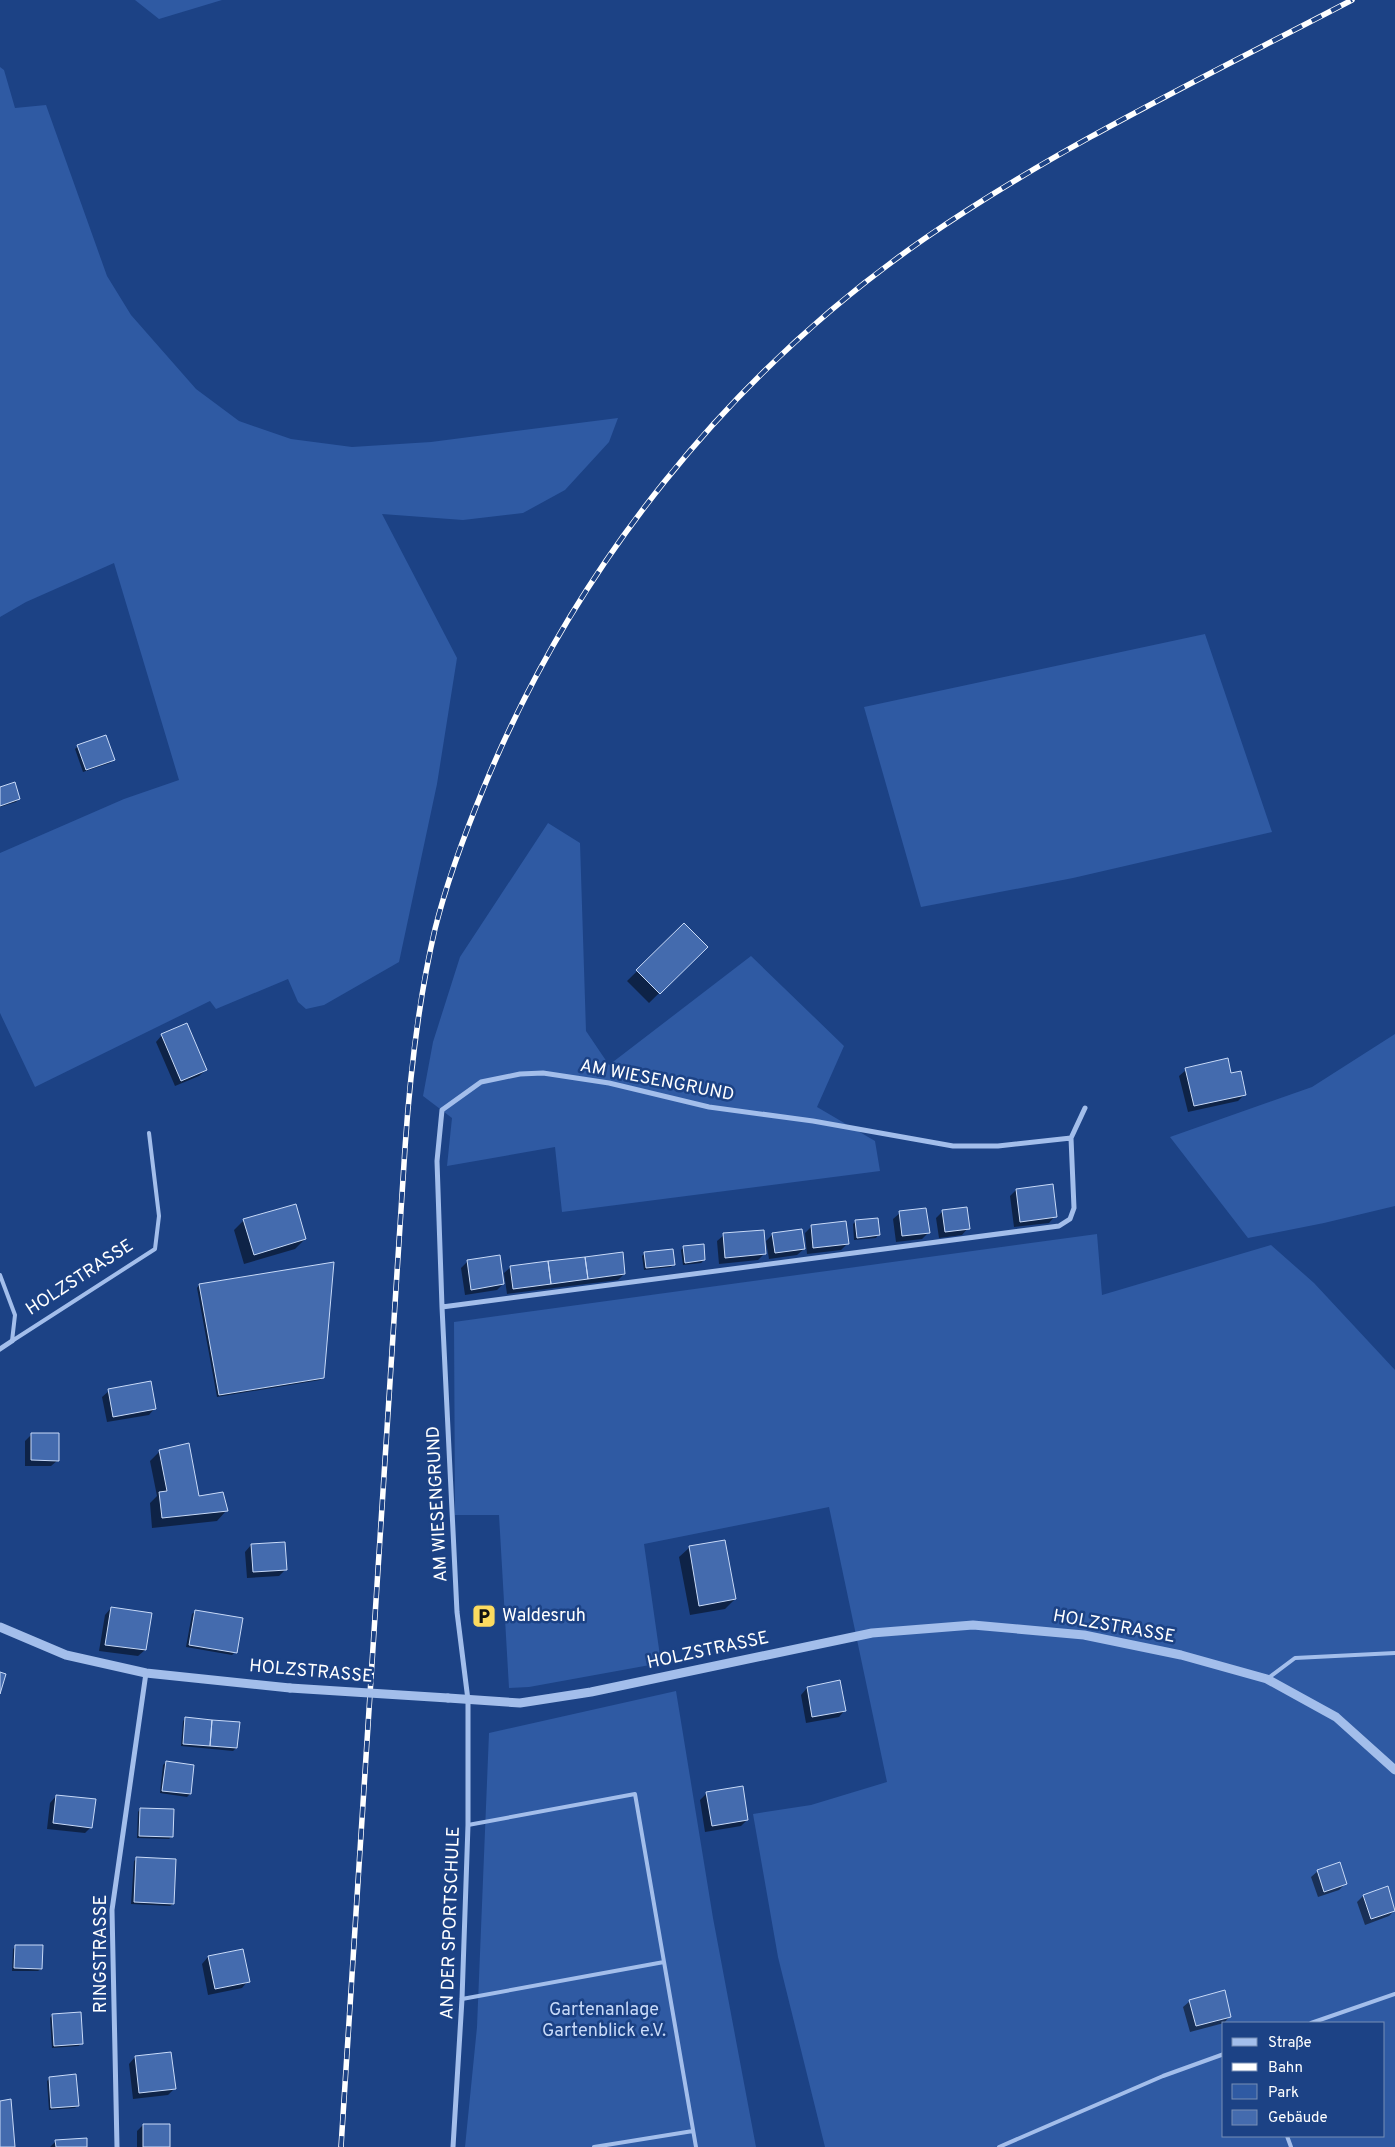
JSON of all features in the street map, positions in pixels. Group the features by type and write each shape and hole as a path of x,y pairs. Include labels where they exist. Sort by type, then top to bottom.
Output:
{"street":[{"name":"AM WIESENGRUND","path":"468,1700 457,1612 442,1307 437,1161 442,1110 481,1082 520,1074 543,1073 609,1083 708,1107 813,1121 953,1146 998,1146 1071,1138"},
{"path":"442,1307 1059,1226 1070,1218 1074,1208 1071,1138 1085,1108"},
{"name":"HOLZSTRASSE","path":"0,1349 12,1341"},
{"name":"HOLZSTRASSE","path":"0,1627 66,1654 146,1673 290,1688 520,1703 591,1692 872,1633 973,1625 1084,1635 1181,1655 1267,1679 1336,1717 1395,1770"},
{"name":"RINGSTRASSE","path":"117,2147 112,1910 146,1673"},
{"name":"AN DER SPORTSCHULE","path":"453,2147 462,1999 468,1825 468,1700"}],"lane":[{"name":"HOLZSTRASSE","path":"12,1341 155,1249 159,1216 149,1133"},
{"path":"0,1275 15,1314 12,1341"},
{"path":"1267,1679 1295,1658 1395,1653"},
{"path":"468,1825 635,1794 696,2147"},
{"path":"462,1999 664,1962"},
{"path":"1314,2022 1395,1994"},
{"path":"999,2147 1164,2076 1222,2055"},
{"path":"594,2147 693,2131"}],"green space":[{"path":"135,0 222,0 159,19"},
{"path":"0,67 4,70 15,108 46,105 107,276 131,315 196,389 239,421 291,439 352,447 431,442 618,418 609,442 565,490 523,513 463,520 382,514 457,658 437,784 399,962 324,1005 306,1009 298,1002 288,979 216,1009 210,1001 35,1087 0,1013 0,853 124,799 179,780 114,563 26,602 0,617"},
{"path":"1205,634 1272,832 1073,878 921,907 864,707"},
{"path":"548,823 580,843 586,1031 609,1065 751,956 844,1046 817,1107 875,1141 880,1171 562,1212 555,1147 447,1166 452,1118 423,1096 433,1042 460,957"},
{"path":"1395,1034 1395,1206 1324,1223 1248,1238 1170,1137 1312,1087"},
{"path":"1097,1234 1102,1295 1271,1245 1314,1283 1395,1370 1395,2147 825,2147 778,1957 753,1814 811,1805 887,1782 829,1507 644,1544 661,1663 529,1687 509,1688 499,1515 455,1515 454,1322"},
{"name":"Gartenanlage Gartenblick e.V.","path":"676,1691 713,1918 756,2147 465,2147 477,2027 489,1733"}],"building":[{"path":"106,735 115,760 86,770 77,745"},
{"path":"15,782 20,799 0,806 0,787"},
{"path":"684,923 708,947 660,994 636,970"},
{"path":"187,1023 207,1070 181,1081 161,1034"},
{"path":"1228,1058 1231,1073 1241,1071 1246,1095 1194,1106 1185,1068"},
{"path":"1053,1184 1057,1217 1020,1222 1016,1189"},
{"path":"296,1204 306,1239 254,1255 243,1219"},
{"path":"967,1207 970,1229 945,1232 942,1210"},
{"path":"926,1208 930,1233 902,1236 899,1211"},
{"path":"878,1218 880,1235 857,1238 855,1220"},
{"path":"846,1221 849,1244 813,1248 811,1225"},
{"path":"802,1229 805,1249 775,1253 772,1233"},
{"path":"764,1230 766,1254 725,1258 723,1233"},
{"path":"704,1244 705,1260 685,1263 683,1246"},
{"path":"673,1249 675,1265 646,1268 644,1252"},
{"path":"623,1252 625,1274 588,1279 585,1257"},
{"path":"500,1255 504,1284 471,1290 467,1260"},
{"path":"585,1257 588,1279 551,1284 548,1261"},
{"path":"548,1261 551,1284 513,1289 510,1266"},
{"path":"334,1262 324,1378 219,1395 199,1284"},
{"path":"151,1381 156,1409 113,1417 108,1389"},
{"path":"31,1433 59,1433 59,1461 31,1460"},
{"path":"189,1443 199,1496 223,1492 228,1511 162,1518 159,1492 167,1491 159,1450"},
{"path":"725,1540 736,1599 699,1606 689,1546"},
{"path":"285,1542 287,1570 253,1572 251,1544"},
{"path":"111,1607 152,1613 146,1650 105,1645"},
{"path":"195,1610 243,1618 237,1653 189,1645"},
{"path":"0,1672 6,1674 0,1694"},
{"path":"840,1680 846,1711 812,1717 807,1687"},
{"path":"185,1717 212,1720 210,1746 183,1744"},
{"path":"212,1720 240,1722 237,1748 210,1746"},
{"path":"166,1761 194,1765 191,1794 162,1791"},
{"path":"743,1786 748,1820 712,1826 706,1792"},
{"path":"56,1795 96,1799 92,1828 53,1823"},
{"path":"140,1808 174,1809 173,1837 139,1836"},
{"path":"136,1857 176,1859 174,1904 134,1902"},
{"path":"1340,1862 1347,1884 1324,1892 1317,1870"},
{"path":"1388,1886 1395,1911 1371,1919 1363,1895"},
{"path":"15,1945 43,1945 42,1969 14,1968"},
{"path":"243,1949 250,1982 215,1989 208,1956"},
{"path":"1225,1990 1231,2017 1196,2026 1189,2000"},
{"path":"81,2012 83,2044 54,2046 52,2014"},
{"path":"171,2052 176,2089 139,2093 135,2056"},
{"path":"76,2074 79,2106 51,2108 49,2077"},
{"path":"11,2099 15,2147 0,2147 0,2101"},
{"path":"143,2124 170,2124 170,2147 143,2147"},
{"path":"87,2138 87,2147 56,2147 55,2140"}],"railway":[{"path":"341,2147 409,1093 429,956 445,893 477,804 521,706 563,628 611,553 665,481 723,414 786,351 853,292 924,239 1027,173 1134,113 1352,0"}],"place":[{"name":"Waldesruh","path":"484,1616"}]}
